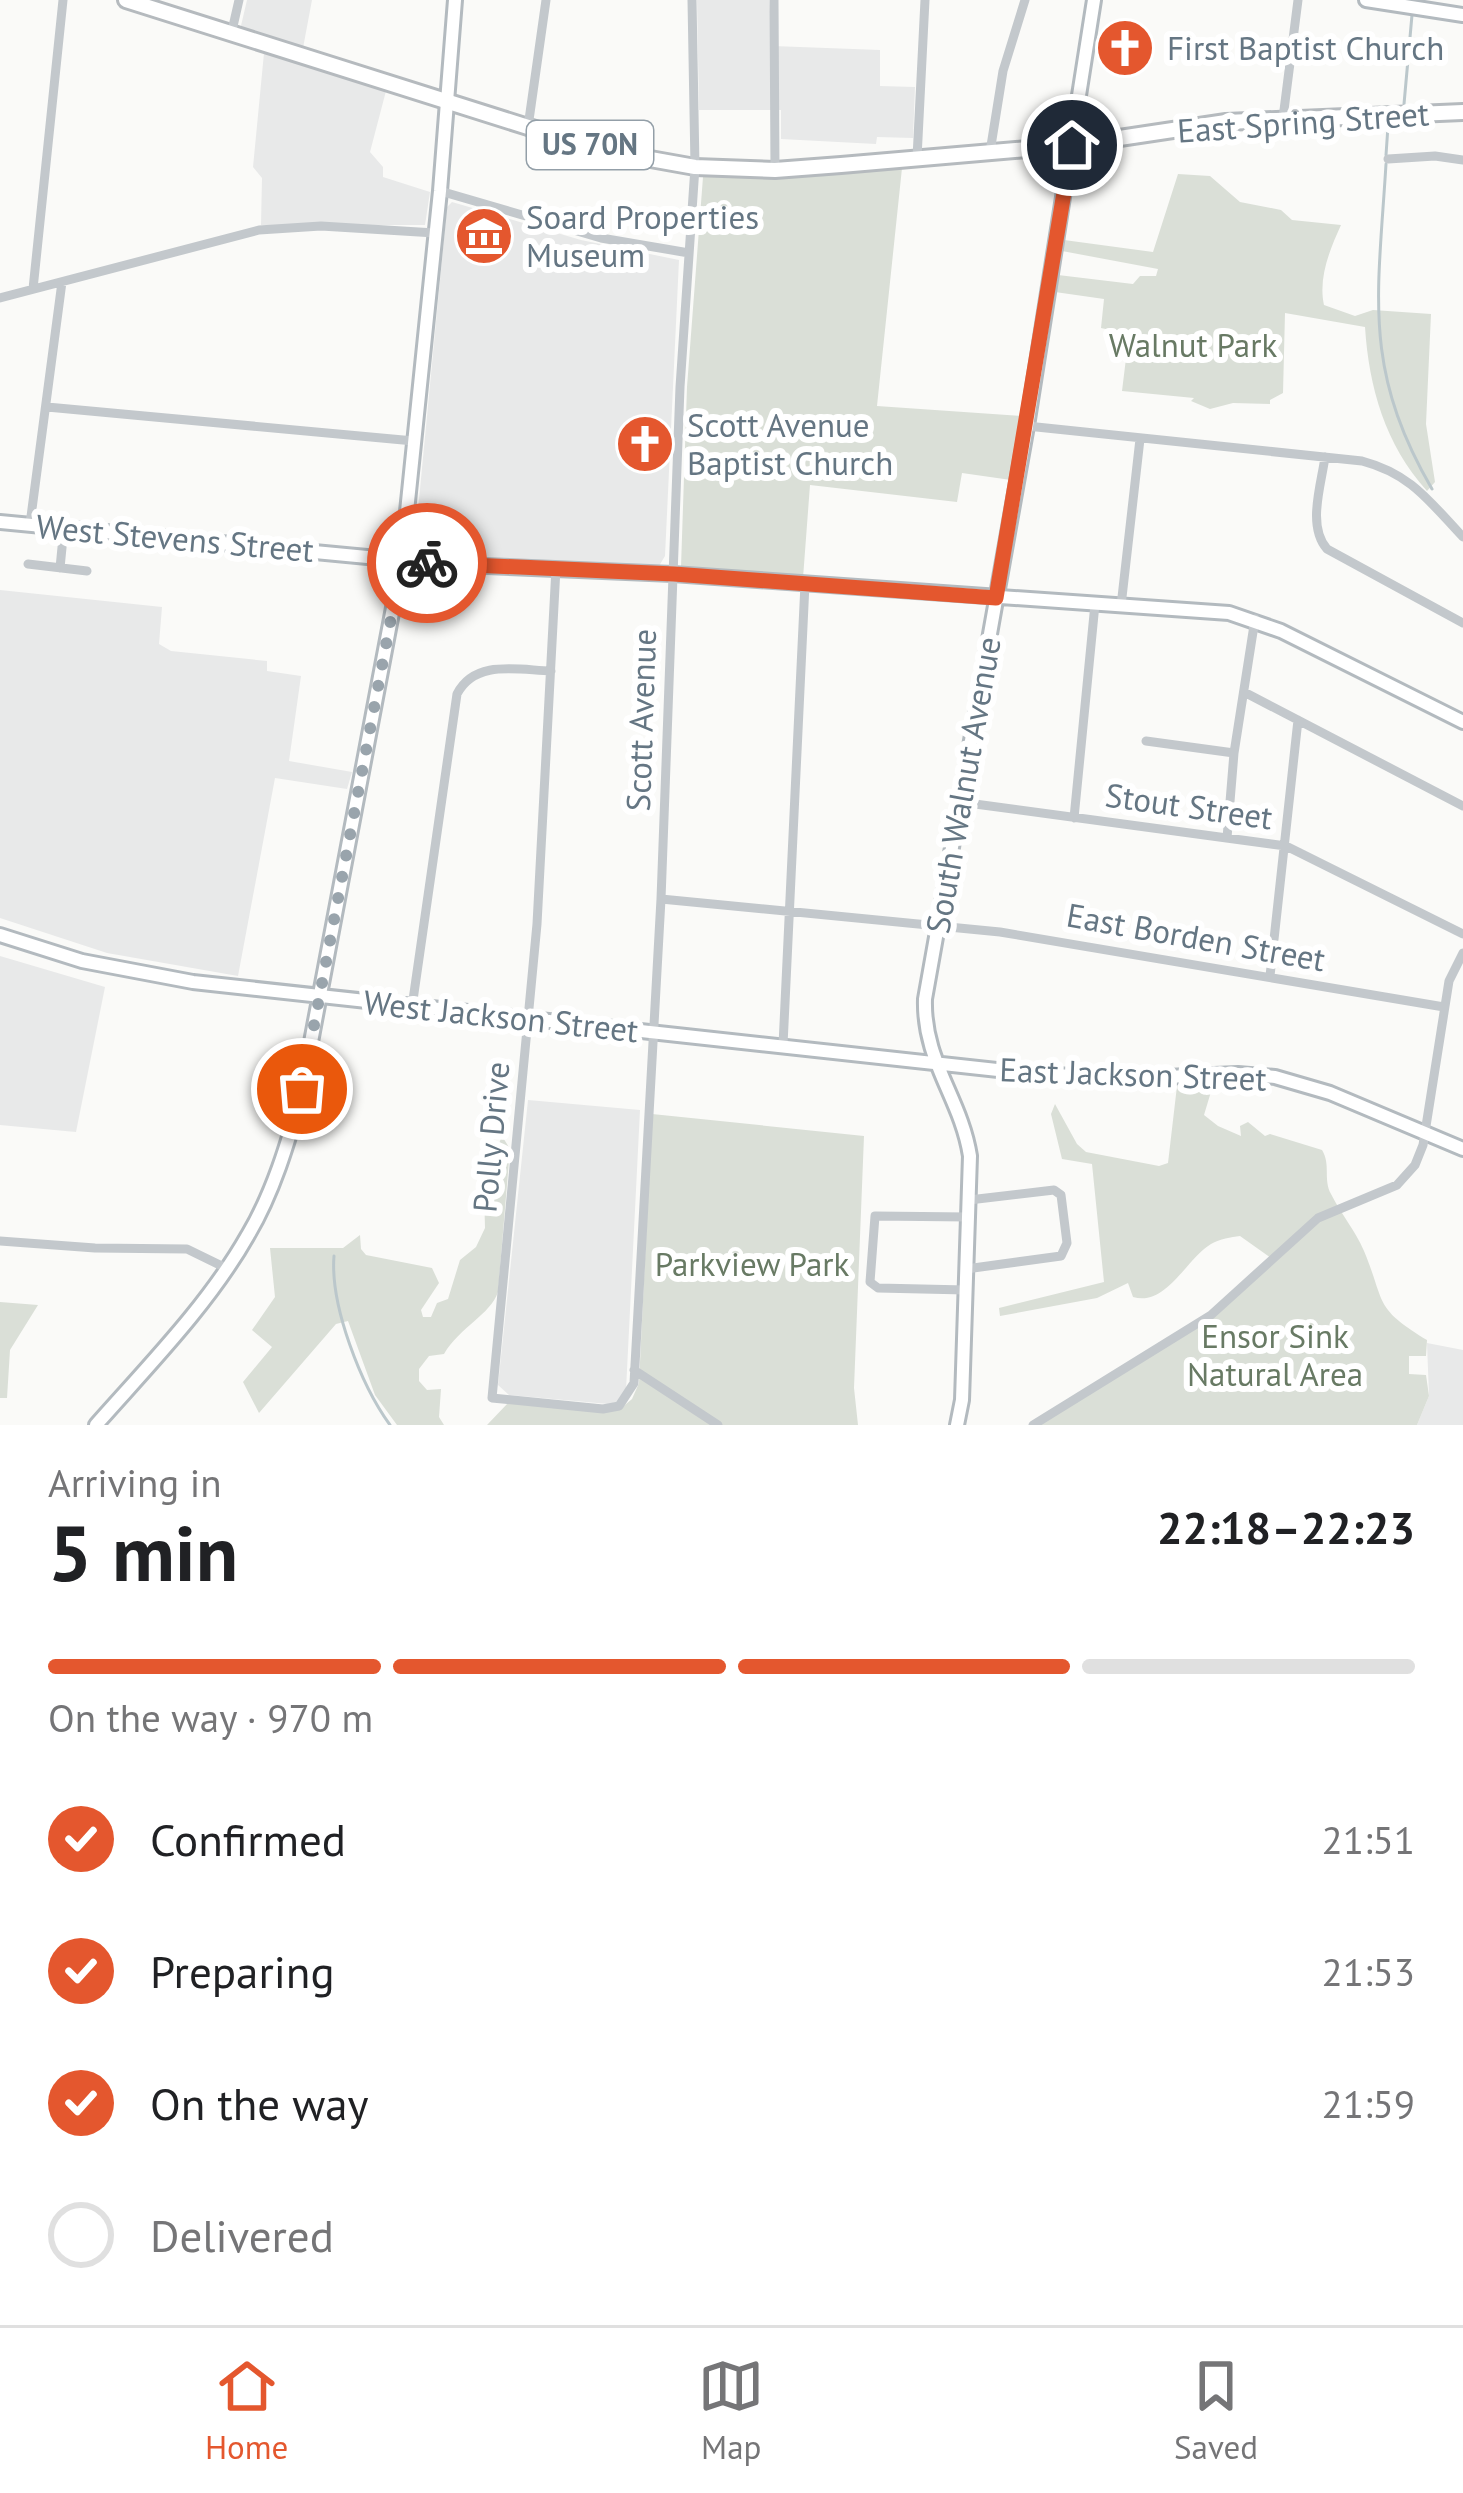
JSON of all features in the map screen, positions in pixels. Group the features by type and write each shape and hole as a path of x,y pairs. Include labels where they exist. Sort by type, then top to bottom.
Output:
{"main road":[{"name":"US 70N","path":"127,0 528,127 628,155 695,167 775,170 1072,145"},
{"name":"East Spring Street","path":"1072,145 1283,118 1463,112"}],"street":[{"path":"33,290 62,0"},
{"path":"231,35 239,0"},
{"path":"104,1423 249,1234 288,1138 402,560 455,0"},
{"path":"528,127 546,0"},
{"name":"Scott Avenue","path":"634,1370 695,167 692,0"},
{"path":"774,0 775,170"},
{"path":"917,158 925,0"},
{"path":"990,152 1003,71 1024,0"},
{"name":"South Walnut Avenue","path":"957,1425 966,1290 967,1136 935,1064 925,999 1027,426 1094,0"},
{"path":"1283,118 1298,0"},
{"path":"1366,0 1463,15"},
{"path":"1388,159 1435,156 1463,160"},
{"path":"440,191 602,238 689,253"},
{"path":"0,298 260,230 320,226 436,233"},
{"path":"30,524 62,282"},
{"path":"47,407 414,441"},
{"path":"1027,426 1324,457 1391,469 1411,481 1463,537"},
{"path":"1121,606 1140,439"},
{"path":"1324,457 1318,539 1327,549 1463,623"},
{"name":"West Stevens Street","path":"0,522 402,560 1229,613 1255,619 1463,722"},
{"path":"61,568 64,527"},
{"path":"28,565 87,571"},
{"name":"Polly Drive","path":"556,568 528,1018 492,1398 603,1409 619,1406 629,1395 634,1370"},
{"path":"783,1045 805,584"},
{"path":"1074,818 1095,604"},
{"path":"1227,838 1234,753 1255,619"},
{"path":"412,1007 457,694 463,683 483,671 551,671"},
{"path":"1244,692 1463,806"},
{"path":"1270,976 1298,720"},
{"path":"1146,741 1234,753"},
{"name":"Stout Street","path":"960,802 1286,846 1463,934"},
{"name":"East Borden Street","path":"661,899 938,924 1141,952 1444,1007"},
{"name":"West Jackson Street","path":"0,935 136,973 935,1064"},
{"path":"1033,1425 1211,1315 1318,1218 1397,1185 1415,1165 1444,1007 1463,953"},
{"path":"273,991 298,987 323,971"},
{"name":"East Jackson Street","path":"935,1064 1118,1079 1275,1077 1330,1093 1463,1149"},
{"path":"966,1269 1061,1256 1067,1243 1061,1195 1054,1190 969,1200"},
{"path":"966,1290 878,1288 870,1282 870,1261 875,1216 968,1217"},
{"path":"0,1240 187,1249 226,1268"},
{"path":"634,1370 718,1425"}],"shaded area":[{"path":"247,0 312,0 303,48 240,30"},
{"path":"697,0 769,0 773,46 880,50 880,86 915,87 913,138 877,137 876,144 781,139 781,110 699,110"},
{"path":"264,53 386,91 370,152 383,167 383,177 430,192 425,225 261,225 262,178 253,167"},
{"path":"452,202 581,240 679,260 665,556 659,566 414,552 447,207"},
{"path":"0,590 162,607 159,644 171,651 267,661 267,671 301,676 289,761 352,772 347,789 275,778 238,976 107,953 0,918"},
{"path":"0,956 105,987 76,1132 0,1125"},
{"path":"528,1100 640,1110 626,1390 617,1402 509,1395 498,1385"},
{"path":"1427,1343 1463,1350 1463,1425 1417,1425 1429,1396"}],"green space":[{"path":"902,168 877,406 1022,416 1011,480 962,473 957,502 810,485 803,578 681,567 687,387 703,177 784,177"},
{"name":"Walnut Park","path":"1178,174 1210,176 1240,202 1281,210 1292,220 1341,225 1324,274 1324,305 1355,316 1373,310 1431,314 1426,424 1435,482 1427,491 1400,454 1382,414 1370,372 1365,327 1285,313 1283,393 1270,404 1233,403 1210,409 1191,401 1194,398 1122,391 1129,334 1101,328 1104,299 1055,292 1058,275 1133,284 1140,276 1156,276 1158,269 1062,251 1064,240 1153,252"},
{"name":"Ensor Sink Natural Area","path":"1213,1085 1204,1115 1218,1126 1241,1136 1240,1126 1248,1122 1265,1136 1322,1150 1329,1188 1360,1243 1384,1303 1397,1320 1427,1340 1426,1356 1409,1356 1409,1374 1426,1375 1429,1396 1417,1425 1032,1425 1232,1299 1271,1258 1240,1236 1229,1238 1202,1251 1156,1295 1133,1297 1128,1283 1097,1298 1000,1316 999,1308 1104,1282 1092,1164 1062,1159 1051,1114 1055,1104 1086,1152 1159,1166 1168,1163 1177,1086"},
{"name":"Parkview Park","path":"652,1114 864,1136 854,1388 858,1425 487,1425 508,1403 619,1410 632,1399 639,1383"},
{"path":"502,1136 510,1149 498,1292 444,1354 429,1356 419,1369 419,1381 427,1390 441,1389 439,1417 444,1425 397,1425 375,1395 348,1321 336,1324 259,1413 243,1382 272,1347 252,1330 275,1297 270,1248 343,1248 360,1235 366,1255 432,1268 439,1283 421,1310 423,1317 431,1317 437,1303 448,1299 460,1260 476,1247 485,1228 483,1151 496,1151"},
{"path":"0,1302 38,1305 10,1350 7,1398 0,1398"}],"waterway":[{"path":"1404,104 1412,15"},
{"path":"1386,155 1388,126"},
{"path":"1386,164 1379,293 1385,368 1394,406 1432,489"},
{"path":"334,1256 342,1321 368,1389 390,1425"}],"way so far":[{"path":"302,1089 402,560 427,563"}],"place":[{"name":"First Baptist Church","path":"1125,48"},
{"name":"Soard Properties Museum","path":"484,236"},
{"name":"Scott Avenue Baptist Church","path":"645,444"}],"route":[{"path":"427,563 674,574 996,598 1072,145"}]}
